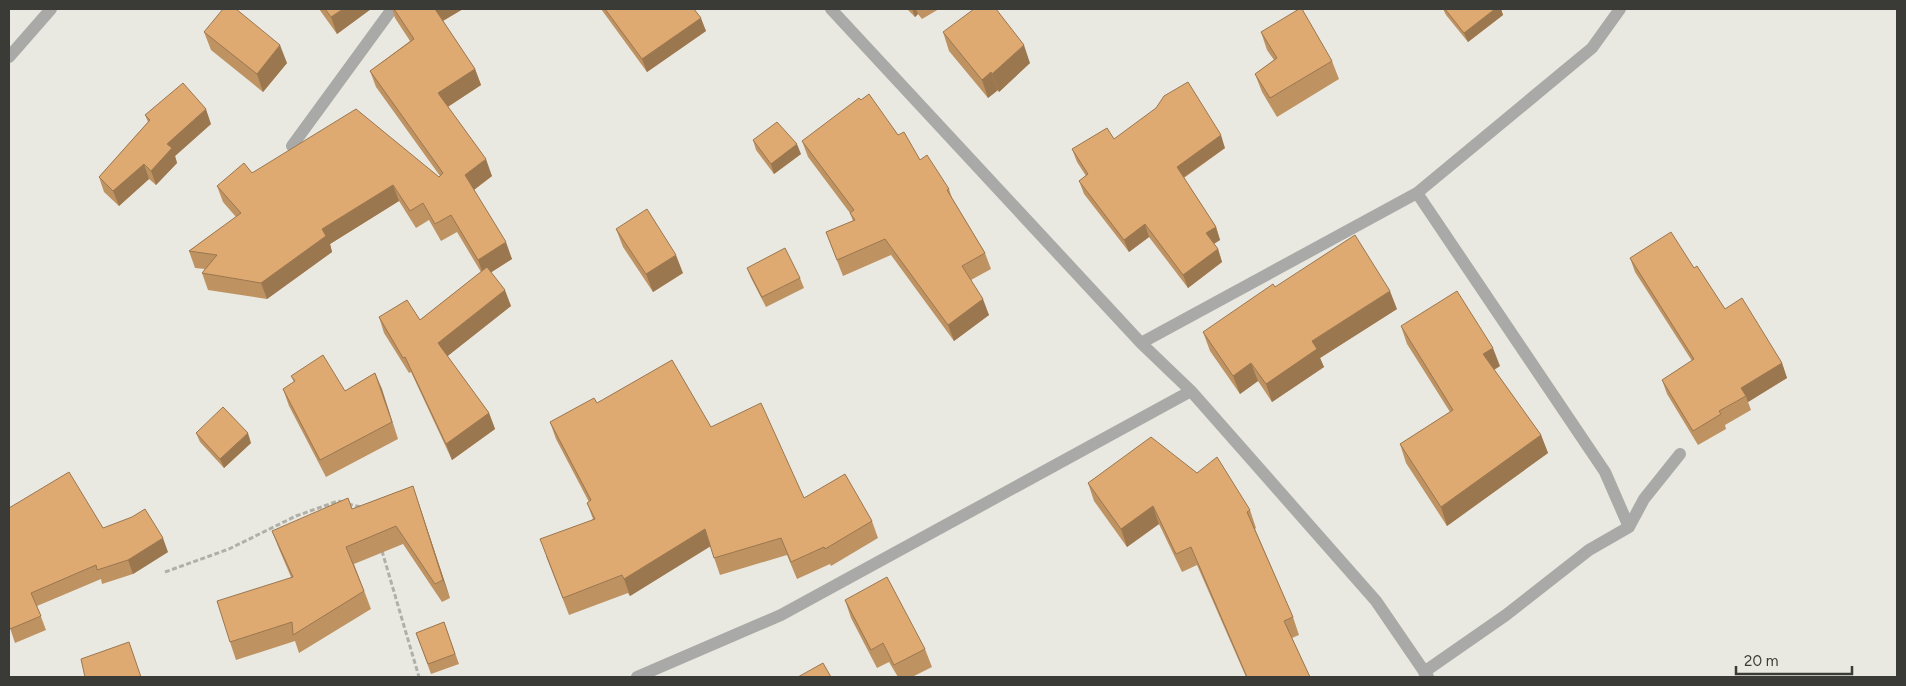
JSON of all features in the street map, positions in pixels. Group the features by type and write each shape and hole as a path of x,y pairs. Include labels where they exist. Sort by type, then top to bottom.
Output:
{"street":[{"path":"9,57 51,9"},
{"path":"292,146 392,9"},
{"path":"831,9 1141,343 1191,392 1376,601 1426,675 1590,550 1630,527 1644,499 1680,454"},
{"path":"1141,343 1416,193 1592,48 1620,9"},
{"path":"1416,193 1605,472 1630,527"},
{"path":"637,677 780,615 1191,392"}],"path":[{"path":"165,572 229,549 296,516 338,501 362,507 366,514"},
{"path":"381,546 419,677"}],"building":[{"path":"223,9 236,9 280,45 257,74 204,32"},
{"path":"325,9 343,9 331,17"},
{"path":"394,9 435,9 475,69 438,93 486,159 465,175 506,242 478,260 451,215 435,224 423,203 410,211 393,185 322,229 326,236 261,283 202,273 217,255 189,251 241,213 217,186 244,163 252,173 356,109 439,177 443,173 370,71 414,39"},
{"path":"605,9 694,9 701,18 642,59"},
{"path":"974,9 996,9 1024,45 992,74 991,72 982,80 943,32"},
{"path":"1302,9 1332,61 1270,98 1255,74 1277,58 1261,32"},
{"path":"1445,9 1495,9 1464,33"},
{"path":"1188,82 1221,135 1177,167 1216,227 1206,233 1218,249 1183,275 1145,224 1124,240 1079,181 1088,174 1072,149 1107,128 1114,139 1156,108 1164,96"},
{"path":"183,83 206,109 167,144 172,148 151,171 144,164 113,191 99,177 150,120 145,115"},
{"path":"869,94 898,135 904,132 920,160 927,155 949,189 947,190 985,253 962,266 983,299 948,325 885,239 837,260 826,232 855,220 850,213 854,210 802,141 859,98 861,100"},
{"path":"777,122 797,144 771,164 753,140"},
{"path":"647,209 676,255 646,274 616,229"},
{"path":"1671,232 1694,268 1697,266 1725,309 1742,298 1782,363 1741,388 1746,396 1719,411 1721,414 1693,431 1662,380 1694,359 1630,258"},
{"path":"1355,235 1390,291 1312,341 1317,349 1266,384 1251,363 1233,376 1203,332 1273,284 1275,287"},
{"path":"785,248 800,278 762,297 747,268"},
{"path":"487,267 505,290 438,343 489,413 446,444 405,357 403,358 379,317 407,300 420,320"},
{"path":"1457,291 1493,348 1483,354 1541,435 1441,507 1400,444 1453,410 1401,326"},
{"path":"323,355 345,391 375,373 392,422 320,460 283,389 295,381 291,376"},
{"path":"672,360 711,427 761,403 804,498 845,474 872,521 825,549 824,547 791,562 781,538 714,558 705,529 624,579 622,575 563,598 540,539 595,519 587,503 591,500 550,422 594,398 597,403"},
{"path":"223,407 248,433 220,459 196,433"},
{"path":"1151,437 1197,473 1217,457 1250,510 1247,512 1293,617 1284,621 1310,677 1247,677 1191,547 1176,554 1153,506 1121,529 1088,483"},
{"path":"69,472 103,528 132,517 145,509 163,538 128,560 97,570 96,565 31,593 41,616 10,629 9,508"},
{"path":"413,486 443,580 435,584 396,526 346,547 364,591 293,635 292,622 230,642 217,601 293,577 272,531 348,498 352,509"},
{"path":"887,577 925,649 894,665 883,643 871,650 845,600"},
{"path":"444,622 455,654 428,664 416,633"},
{"path":"129,642 141,677 85,677 81,659"},
{"path":"823,663 831,677 798,677"}]}
